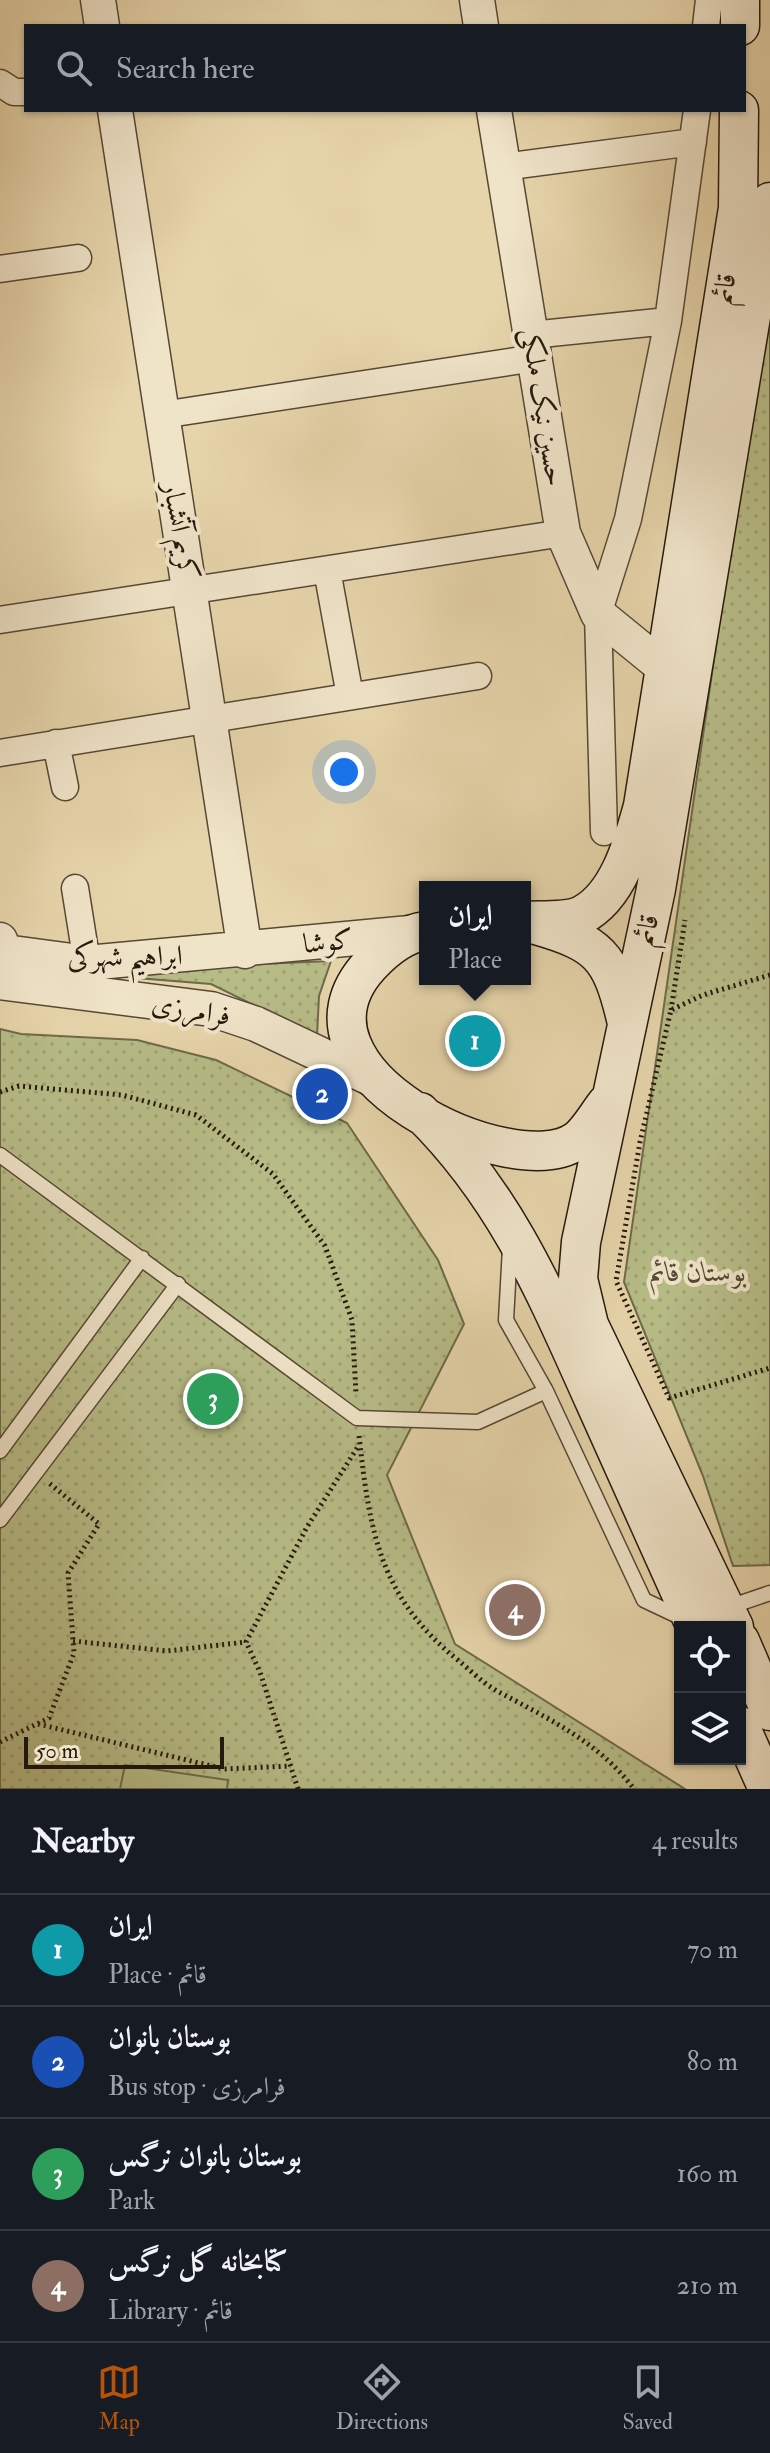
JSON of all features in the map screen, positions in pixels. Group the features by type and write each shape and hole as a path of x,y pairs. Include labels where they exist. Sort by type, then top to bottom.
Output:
{"main road":[{"path":"740,0 740,24"},
{"name":"قائم","path":"531,920 581,915 605,896 621,869 643,806 738,208 739,112"},
{"name":"قائم","path":"716,1621 589,1325 578,1279 581,1242 656,889 770,202"},
{"path":"531,923 576,937 601,955 617,981 626,1022"},
{"path":"418,932 379,955 363,973 348,1000 344,1023 352,1050 370,1078 420,1112 495,1147 546,1152 577,1141 611,1098"},
{"name":"قائم","path":"420,1112 459,1150 511,1227 716,1621"},
{"name":"قائم","path":"746,1671 770,1711"},
{"path":"746,1740 768,1789"}],"street":[{"path":"98,0 102,24"},
{"path":"477,0 481,24"},
{"path":"706,24 709,0"},
{"path":"0,83 14,92 24,92"},
{"name":"کریم آتشبار","path":"115,112 245,951"},
{"name":"حسین نیک ملکی","path":"494,112 563,533 598,614 663,667"},
{"path":"604,832 598,614 628,519 668,321 697,112"},
{"path":"504,167 693,142"},
{"path":"0,269 78,258"},
{"path":"162,415 668,321"},
{"path":"0,620 563,533"},
{"path":"327,570 350,696"},
{"path":"0,753 209,716 478,676"},
{"path":"56,743 65,787"},
{"path":"75,888 87,963"},
{"name":"کوشا","path":"245,951 418,932"},
{"name":"ابراهیم شهرکی","path":"2,958 87,963 245,951"},
{"name":"فرامرزی","path":"2,958 93,997 211,1009 256,1024 370,1078"}],"lane":[{"path":"0,1155 357,1418 478,1422 546,1391"},
{"path":"511,1227 506,1320 546,1391 644,1600 706,1621"},
{"path":"0,1451 142,1258"},
{"path":"0,1520 178,1284"},
{"path":"724,1621 770,1593"}],"path":[{"path":"770,975 703,995 671,1010 640,1142 616,1281 669,1398 770,1368"},
{"path":"246,1642 307,1527 360,1444"},
{"path":"0,1742 49,1718 74,1653 68,1573 99,1524 36,1471"},
{"path":"73,1641 167,1651 246,1642"},
{"path":"246,1642 260,1672 298,1789"},
{"path":"38,1724 224,1769 291,1766"}],"green space":[{"name":"بوستان قائم","path":"770,272 770,1565 733,1566 703,1476 624,1282"},
{"path":"331,961 319,996 317,1036 211,984 137,978 139,969"},
{"path":"0,1029 21,1034 137,1040 216,1060 347,1123 438,1260 464,1324 387,1475 455,1644 685,1789 0,1789"},
{"path":"125,1765 228,1780 227,1789 120,1789"}],"place":[{"name":"ایران","path":"475,1041"},
{"name":"بوستان بانوان","path":"322,1094"},
{"name":"بوستان بانوان نرگس","path":"213,1399"},
{"name":"کتابخانه گل نرگس","path":"515,1610"}]}
